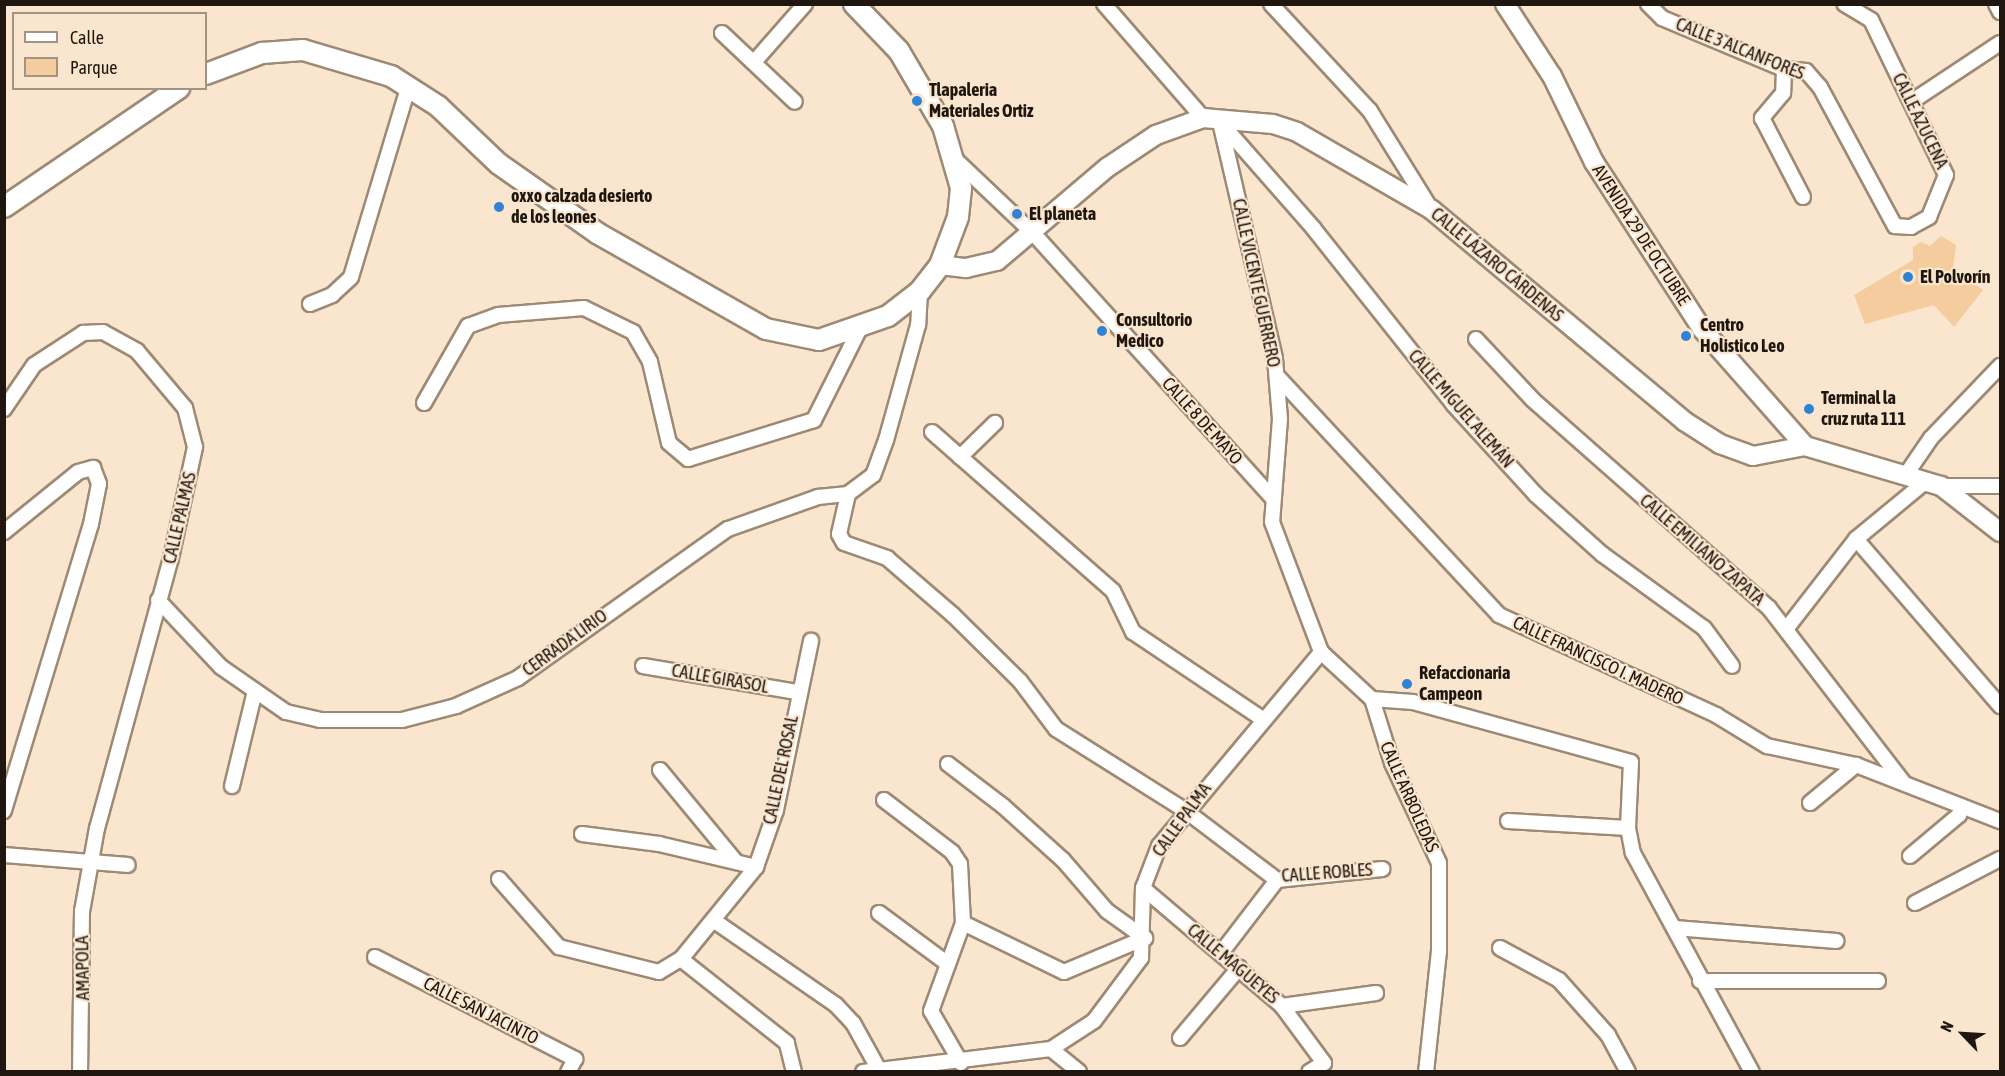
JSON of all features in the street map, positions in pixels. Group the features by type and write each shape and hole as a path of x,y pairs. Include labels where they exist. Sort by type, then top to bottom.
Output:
{"main road":[{"path":"207,74 262,53 303,50 354,61 409,85 499,164 693,291 784,337 819,340 860,328 888,316 920,291 940,265 958,217 957,161 899,51 854,4"},
{"path":"5,206 176,90"}],"street":[{"path":"755,61 806,4"},
{"name":"CALLE MIGUEL ALEMÁN","path":"1104,4 1314,229 1452,404 1536,495 1602,554 1704,628 1732,666"},
{"path":"1271,4 1370,111 1432,210"},
{"name":"AVENIDA 29 DE OCTUBRE","path":"1505,4 1552,76 1594,162 1702,329 1805,446"},
{"name":"CALLE 3 ALCANFORES","path":"1648,4 1662,18 1784,69 1806,71 1820,87 1895,226"},
{"name":"CALLE AZUCENA","path":"1844,4 1871,20 1946,175 1929,217 1911,227 1895,226"},
{"path":"1996,4 2001,12"},
{"path":"722,33 755,61 795,102"},
{"path":"1911,102 2001,43"},
{"path":"1784,69 1783,93 1762,118 1803,197"},
{"path":"310,304 332,295 351,277 409,85"},
{"name":"CALLE LÁZARO CÁRDENAS","path":"940,265 966,268 997,261 1117,160 1155,135 1211,120 1273,124 1297,132 1432,210 1684,421 1720,444 1753,456 1805,446 1933,484 2001,486"},
{"name":"CALLE VICENTE GUERRERO","path":"1211,120 1277,376 1280,419 1272,522 1285,562 1321,652"},
{"name":"CALLE 8 DE MAYO","path":"957,161 1033,233 1273,499"},
{"path":"848,494 873,474 880,460 918,326 920,291"},
{"path":"424,403 468,326 498,315 584,308 633,332 650,362 669,443 688,459 814,420 860,328"},
{"name":"CALLE PALMAS","path":"4,409 34,365 83,333 103,332 137,351 185,408 195,447 90,865"},
{"name":"CALLE EMILIANO ZAPATA","path":"1476,339 1533,400 1787,628 1904,783"},
{"path":"1905,476 1931,438 2001,366"},
{"name":"CALLE FRANCISCO I. MADERO","path":"1277,376 1499,615 1716,715 1767,746 1856,765 2001,821"},
{"path":"960,457 995,423"},
{"path":"932,432 1113,591 1133,632 1261,718"},
{"path":"4,532 78,472 93,468 99,484 91,524 4,811"},
{"path":"1787,628 1856,539 1933,484 2001,531"},
{"name":"CALLE ROBLES","path":"848,494 839,534 844,543 887,558 953,615 1020,681 1056,729 1186,811 1278,880 1382,869"},
{"name":"CERRADA LIRIO","path":"158,600 254,695 286,712 321,720 402,720 456,706 556,653 709,538 778,510 848,494"},
{"path":"1856,539 2001,706"},
{"name":"CALLE DEL ROSAL","path":"681,959 716,922 756,867 776,810 797,692 811,641"},
{"name":"CALLE PALMA","path":"863,1071 961,1064 1051,1049 1094,1021 1115,997 1141,957 1145,938 1143,888 1146,870 1186,811 1261,718 1321,652"},
{"name":"CALLE ARBOLEDAS","path":"1321,652 1372,699 1392,763 1438,863 1439,951 1426,1071"},
{"name":"CALLE GIRASOL","path":"642,666 797,692"},
{"path":"232,786 254,695"},
{"path":"1372,699 1413,702 1631,762 1628,828 1633,853 1700,981 1752,1071"},
{"path":"948,764 1063,861 1107,911 1145,938"},
{"path":"1809,803 1856,765"},
{"path":"660,770 736,862"},
{"path":"884,800 952,852 960,864 963,923 931,1011 961,1064"},
{"path":"1910,856 1959,815 1962,806"},
{"path":"1508,821 1628,828"},
{"path":"582,834 658,844 756,867"},
{"path":"4,855 90,865 128,865"},
{"path":"1915,903 2001,859"},
{"name":"AMAPOLA","path":"80,1071 82,911 90,865"},
{"path":"498,879 559,947 659,972 681,959 787,1042 794,1071"},
{"path":"1221,953 1278,880"},
{"name":"CALLE MAGUEYES","path":"1143,888 1282,1006 1324,1063 1309,1071"},
{"path":"879,913 948,964"},
{"path":"716,922 836,1005 853,1023 879,1070"},
{"path":"963,923 1064,972 1145,938"},
{"path":"1674,928 1836,941"},
{"path":"1500,948 1559,980 1608,1035 1628,1071"},
{"name":"CALLE SAN JACINTO","path":"375,957 575,1059 568,1071"},
{"path":"1180,1038 1239,968"},
{"path":"1700,981 1878,981"},
{"path":"1282,1006 1376,993"},
{"path":"1051,1049 1079,1071"}],"green space":[{"name":"El Polvorín","path":"1941,236 1956,245 1953,269 1983,290 1954,327 1934,305 1865,324 1854,295 1913,260 1913,247 1921,242 1930,246"}],"place":[{"name":"Tlapaleria Materiales Ortiz","path":"917,101"},
{"name":"oxxo calzada desierto de los leones","path":"499,207"},
{"name":"El planeta","path":"1017,214"},
{"name":"El Polvorín","path":"1908,277"},
{"name":"Consultorio Medico","path":"1102,331"},
{"name":"Centro Holistico Leo","path":"1686,336"},
{"name":"Terminal la cruz ruta 111","path":"1809,409"},
{"name":"Refaccionaria Campeon","path":"1407,684"}]}
